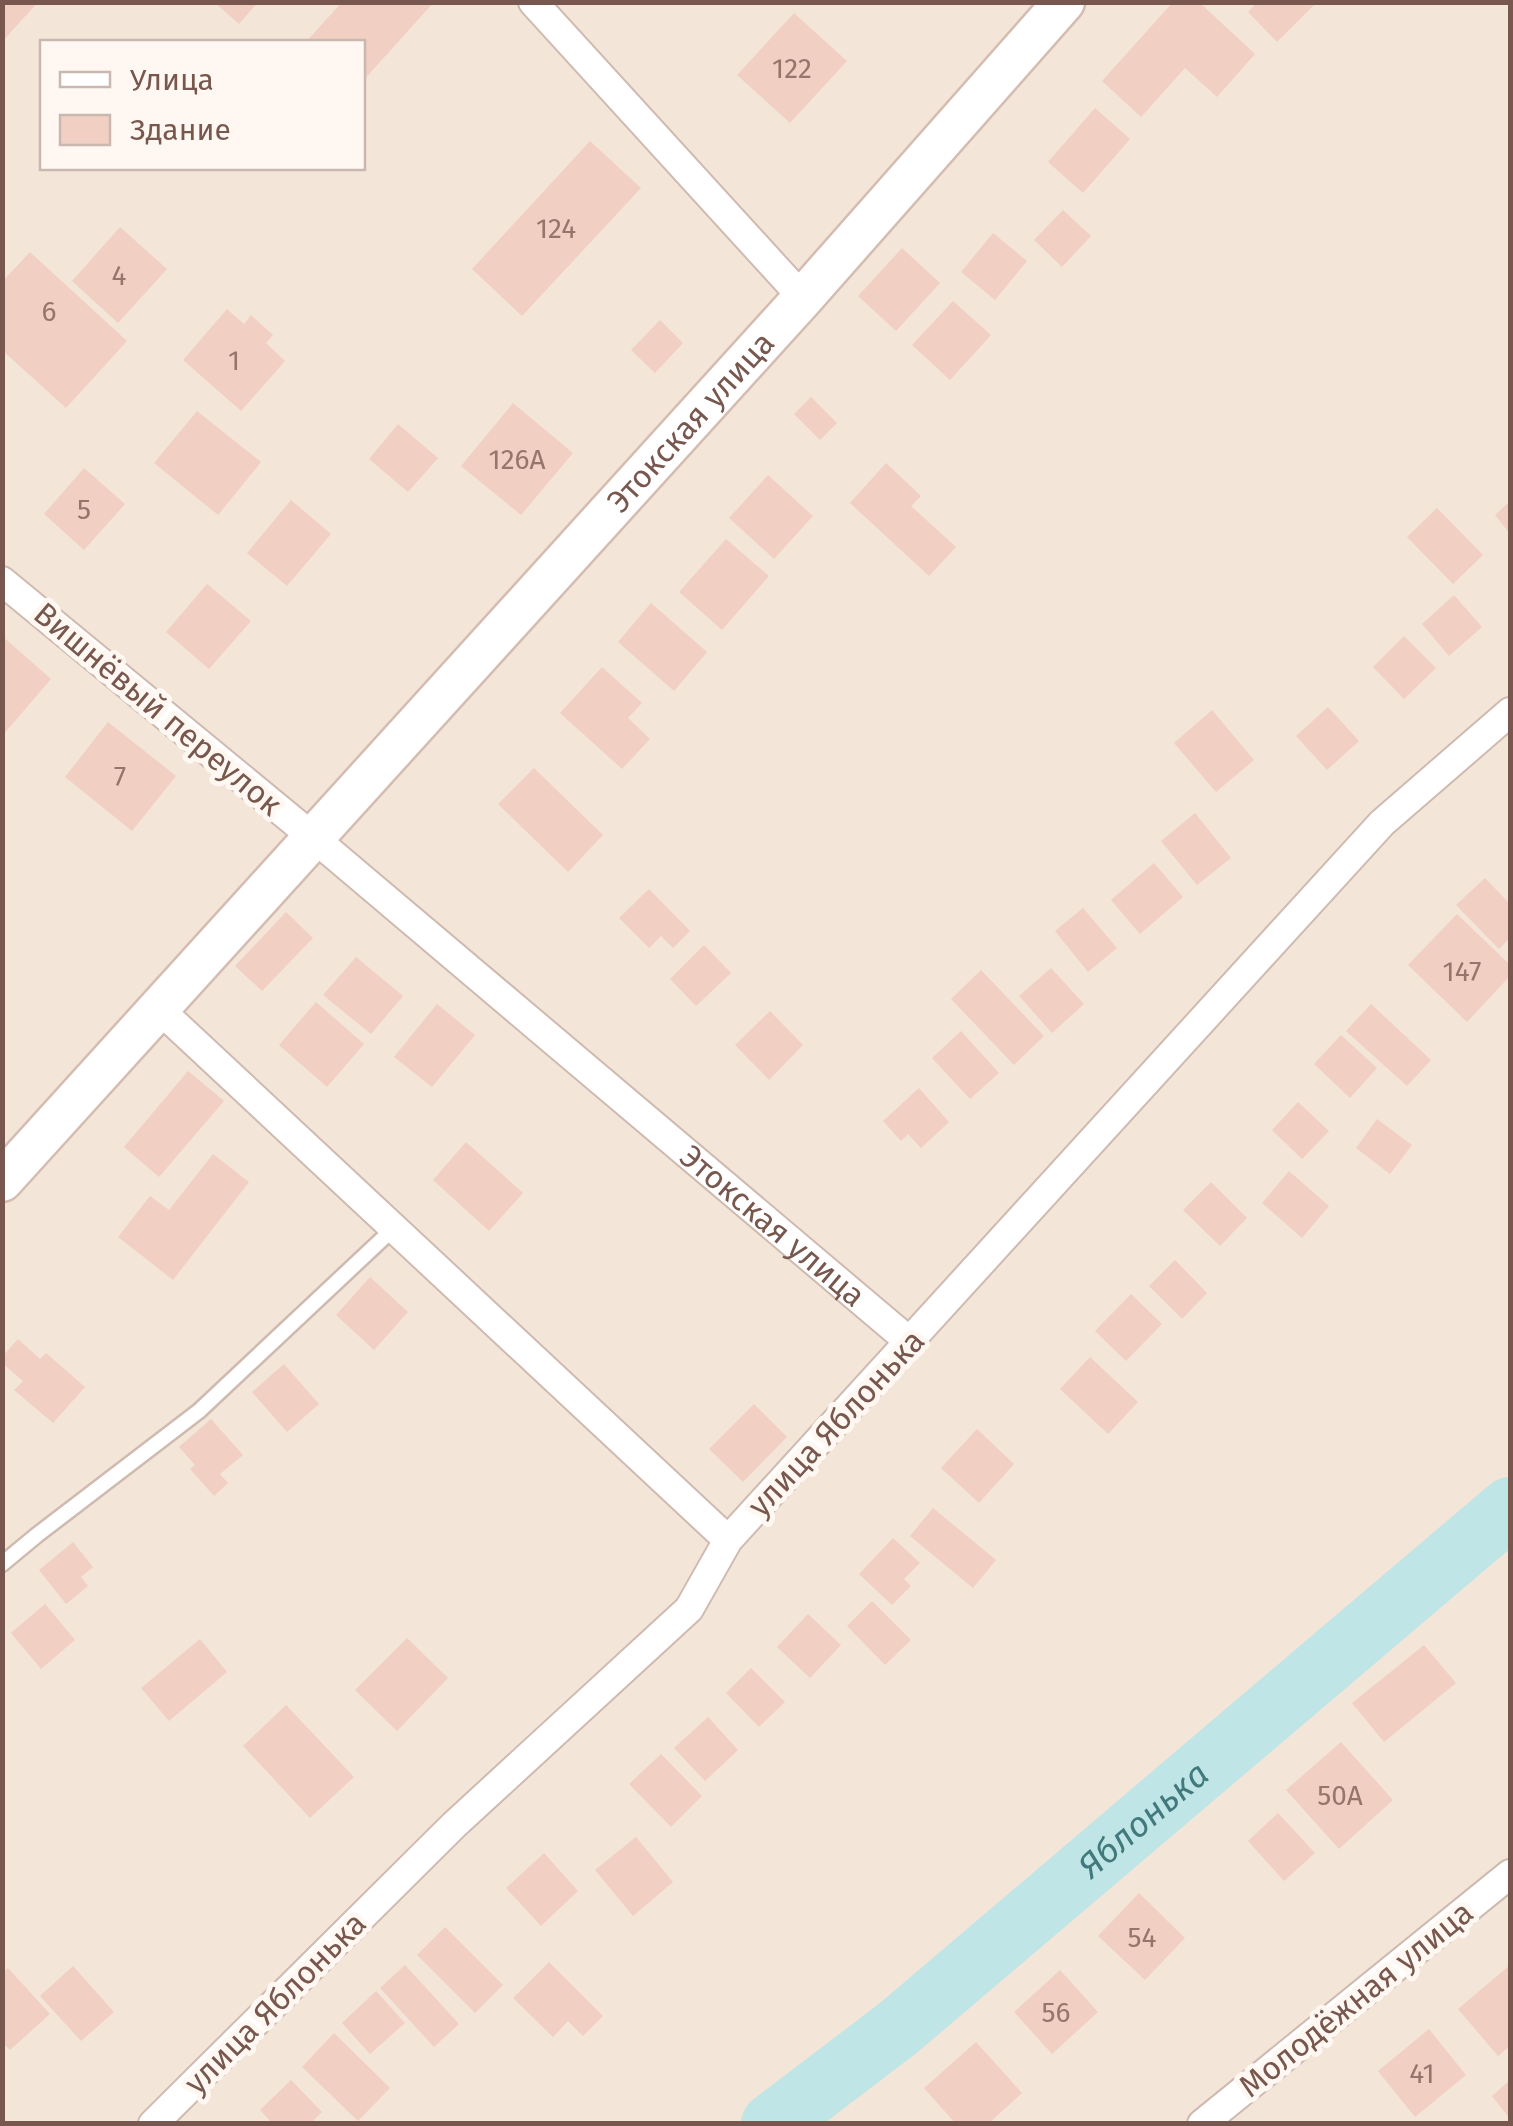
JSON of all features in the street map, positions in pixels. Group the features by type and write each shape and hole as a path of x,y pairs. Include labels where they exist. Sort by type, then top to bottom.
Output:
{"main road":[{"name":"Этокская улица","path":"2,1180 803,298 1064,2"}],"street":[{"path":"534,2 803,298"},
{"name":"Вишнёвый переулок","path":"2,581 314,838"},
{"name":"улица Яблонька","path":"154,2124 454,1825 689,1609 728,1540 1382,824 1510,712"},
{"name":"Этокская улица","path":"314,838 910,1342"},
{"path":"158,1008 728,1540"},
{"name":"Молодёжная улица","path":"1202,2124 1507,1883"}],"lane":[{"path":"2,1564 199,1412 394,1228"}],"shaded area":[{"path":"3,3 1510,3 1510,2123 3,2123"}],"building":[{"path":"2,2 38,2 2,42"},
{"path":"214,2 258,2 239,24"},
{"path":"342,2 434,2 365,79 365,40 308,40"},
{"path":"1173,2 1199,2 1255,54 1217,97 1185,68 1141,117 1102,81"},
{"path":"1257,2 1317,2 1277,42 1248,12"},
{"path":"794,13 847,61 790,123 737,75"},
{"path":"1095,108 1130,139 1083,193 1048,162"},
{"path":"590,141 641,188 522,316 472,269"},
{"path":"1063,210 1091,236 1062,267 1034,240"},
{"path":"120,227 167,269 118,323 72,281"},
{"path":"993,233 1027,261 995,300 961,272"},
{"path":"902,248 940,283 896,331 858,296"},
{"path":"30,252 127,341 66,408 2,350 2,282"},
{"path":"953,301 991,335 950,380 912,345"},
{"path":"227,309 244,324 251,315 273,335 266,343 285,361 241,411 183,360"},
{"path":"660,320 683,343 655,373 631,350"},
{"path":"811,397 837,423 820,440 794,414"},
{"path":"513,403 573,453 521,515 461,466"},
{"path":"197,411 261,462 218,515 154,463"},
{"path":"398,424 438,458 408,492 369,459"},
{"path":"886,463 921,496 911,506 956,547 929,576 850,503"},
{"path":"84,468 125,504 84,550 44,514"},
{"path":"768,475 813,516 774,559 729,518"},
{"path":"291,500 331,534 287,586 247,553"},
{"path":"1510,501 1510,534 1495,515"},
{"path":"1437,508 1483,555 1453,584 1407,537"},
{"path":"726,539 769,576 722,630 679,592"},
{"path":"207,584 251,621 209,669 166,632"},
{"path":"1454,595 1482,627 1449,656 1422,624"},
{"path":"651,603 707,652 674,691 618,642"},
{"path":"2,636 51,679 2,736"},
{"path":"1404,636 1436,668 1404,699 1373,667"},
{"path":"602,667 642,703 628,718 650,739 622,769 560,713"},
{"path":"1328,707 1359,741 1327,770 1296,736"},
{"path":"1212,710 1254,760 1216,792 1174,743"},
{"path":"108,722 176,776 132,831 65,777"},
{"path":"534,768 603,835 568,872 498,804"},
{"path":"1195,813 1231,858 1197,885 1161,841"},
{"path":"1154,863 1183,897 1140,934 1111,900"},
{"path":"1485,878 1510,904 1510,938 1499,949 1456,905"},
{"path":"649,889 690,931 673,948 661,936 649,948 619,918"},
{"path":"1083,908 1117,948 1088,972 1055,931"},
{"path":"286,912 313,938 262,991 235,966"},
{"path":"1457,914 1510,965 1510,976 1467,1022 1408,965"},
{"path":"704,945 731,973 696,1006 670,979"},
{"path":"356,957 403,996 371,1034 323,995"},
{"path":"1051,968 1084,1004 1052,1033 1019,996"},
{"path":"981,970 1044,1036 1014,1065 951,999"},
{"path":"316,1002 364,1044 327,1087 279,1045"},
{"path":"437,1004 475,1035 432,1087 394,1057"},
{"path":"1371,1004 1431,1060 1407,1086 1346,1031"},
{"path":"770,1011 803,1045 769,1080 735,1045"},
{"path":"961,1031 999,1073 970,1099 932,1058"},
{"path":"1341,1035 1377,1068 1350,1098 1314,1064"},
{"path":"188,1071 224,1101 159,1177 124,1147"},
{"path":"919,1088 949,1122 921,1148 908,1134 901,1141 883,1121"},
{"path":"1298,1102 1329,1131 1302,1159 1272,1130"},
{"path":"1377,1119 1412,1145 1390,1174 1356,1148"},
{"path":"466,1142 523,1193 489,1231 433,1180"},
{"path":"213,1154 249,1182 173,1280 118,1237 150,1196 169,1210"},
{"path":"1289,1171 1329,1206 1302,1238 1262,1203"},
{"path":"1211,1182 1247,1218 1220,1246 1183,1210"},
{"path":"1175,1260 1207,1293 1182,1319 1149,1286"},
{"path":"370,1277 408,1312 374,1350 336,1315"},
{"path":"1131,1294 1162,1324 1126,1361 1095,1331"},
{"path":"18,1339 40,1359 46,1353 85,1387 53,1423 14,1390 23,1381 2,1363 2,1357"},
{"path":"1090,1357 1138,1402 1108,1434 1060,1389"},
{"path":"284,1364 319,1404 287,1432 252,1392"},
{"path":"754,1404 787,1437 743,1482 709,1449"},
{"path":"211,1419 243,1455 220,1474 228,1483 214,1496 190,1469 195,1465 179,1447"},
{"path":"977,1429 1014,1464 979,1503 941,1468"},
{"path":"933,1508 996,1560 973,1588 910,1536"},
{"path":"893,1538 920,1563 904,1579 911,1586 892,1605 859,1574"},
{"path":"73,1542 93,1567 81,1577 88,1586 66,1604 39,1570"},
{"path":"872,1601 911,1640 885,1665 847,1626"},
{"path":"45,1604 75,1640 41,1669 11,1633"},
{"path":"808,1614 841,1645 810,1678 777,1647"},
{"path":"407,1638 448,1678 397,1731 355,1690"},
{"path":"200,1639 227,1672 169,1721 141,1688"},
{"path":"1424,1645 1456,1683 1384,1742 1352,1703"},
{"path":"751,1668 785,1702 759,1727 726,1693"},
{"path":"286,1705 354,1777 310,1818 243,1746"},
{"path":"708,1717 738,1750 705,1781 674,1748"},
{"path":"1341,1742 1393,1800 1339,1849 1286,1790"},
{"path":"661,1754 702,1796 671,1827 629,1784"},
{"path":"1278,1813 1315,1853 1284,1881 1248,1841"},
{"path":"636,1837 673,1882 633,1916 595,1870"},
{"path":"544,1853 578,1891 541,1926 506,1888"},
{"path":"1139,1893 1185,1938 1145,1980 1098,1936"},
{"path":"445,1927 503,1985 475,2013 417,1955"},
{"path":"549,1962 603,2016 583,2036 568,2021 553,2037 513,1998"},
{"path":"405,1965 459,2024 434,2047 380,1988"},
{"path":"1510,1965 1510,2046 1498,2056 1458,2009"},
{"path":"73,1966 114,2012 81,2041 40,1996"},
{"path":"8,1968 50,2014 10,2050 2,2042 2,1973"},
{"path":"1060,1970 1098,2012 1052,2054 1014,2012"},
{"path":"376,1991 405,2023 370,2054 342,2023"},
{"path":"1429,2029 1466,2075 1415,2117 1378,2071"},
{"path":"334,2033 390,2088 358,2121 302,2067"},
{"path":"976,2042 1022,2093 988,2124 956,2124 924,2088"},
{"path":"291,2080 322,2112 310,2124 273,2124 260,2110"},
{"path":"1510,2080 1510,2119 1492,2096"}],"waterway":[{"name":"Яблонька","path":"772,2124 897,2029 1510,1508"}]}
